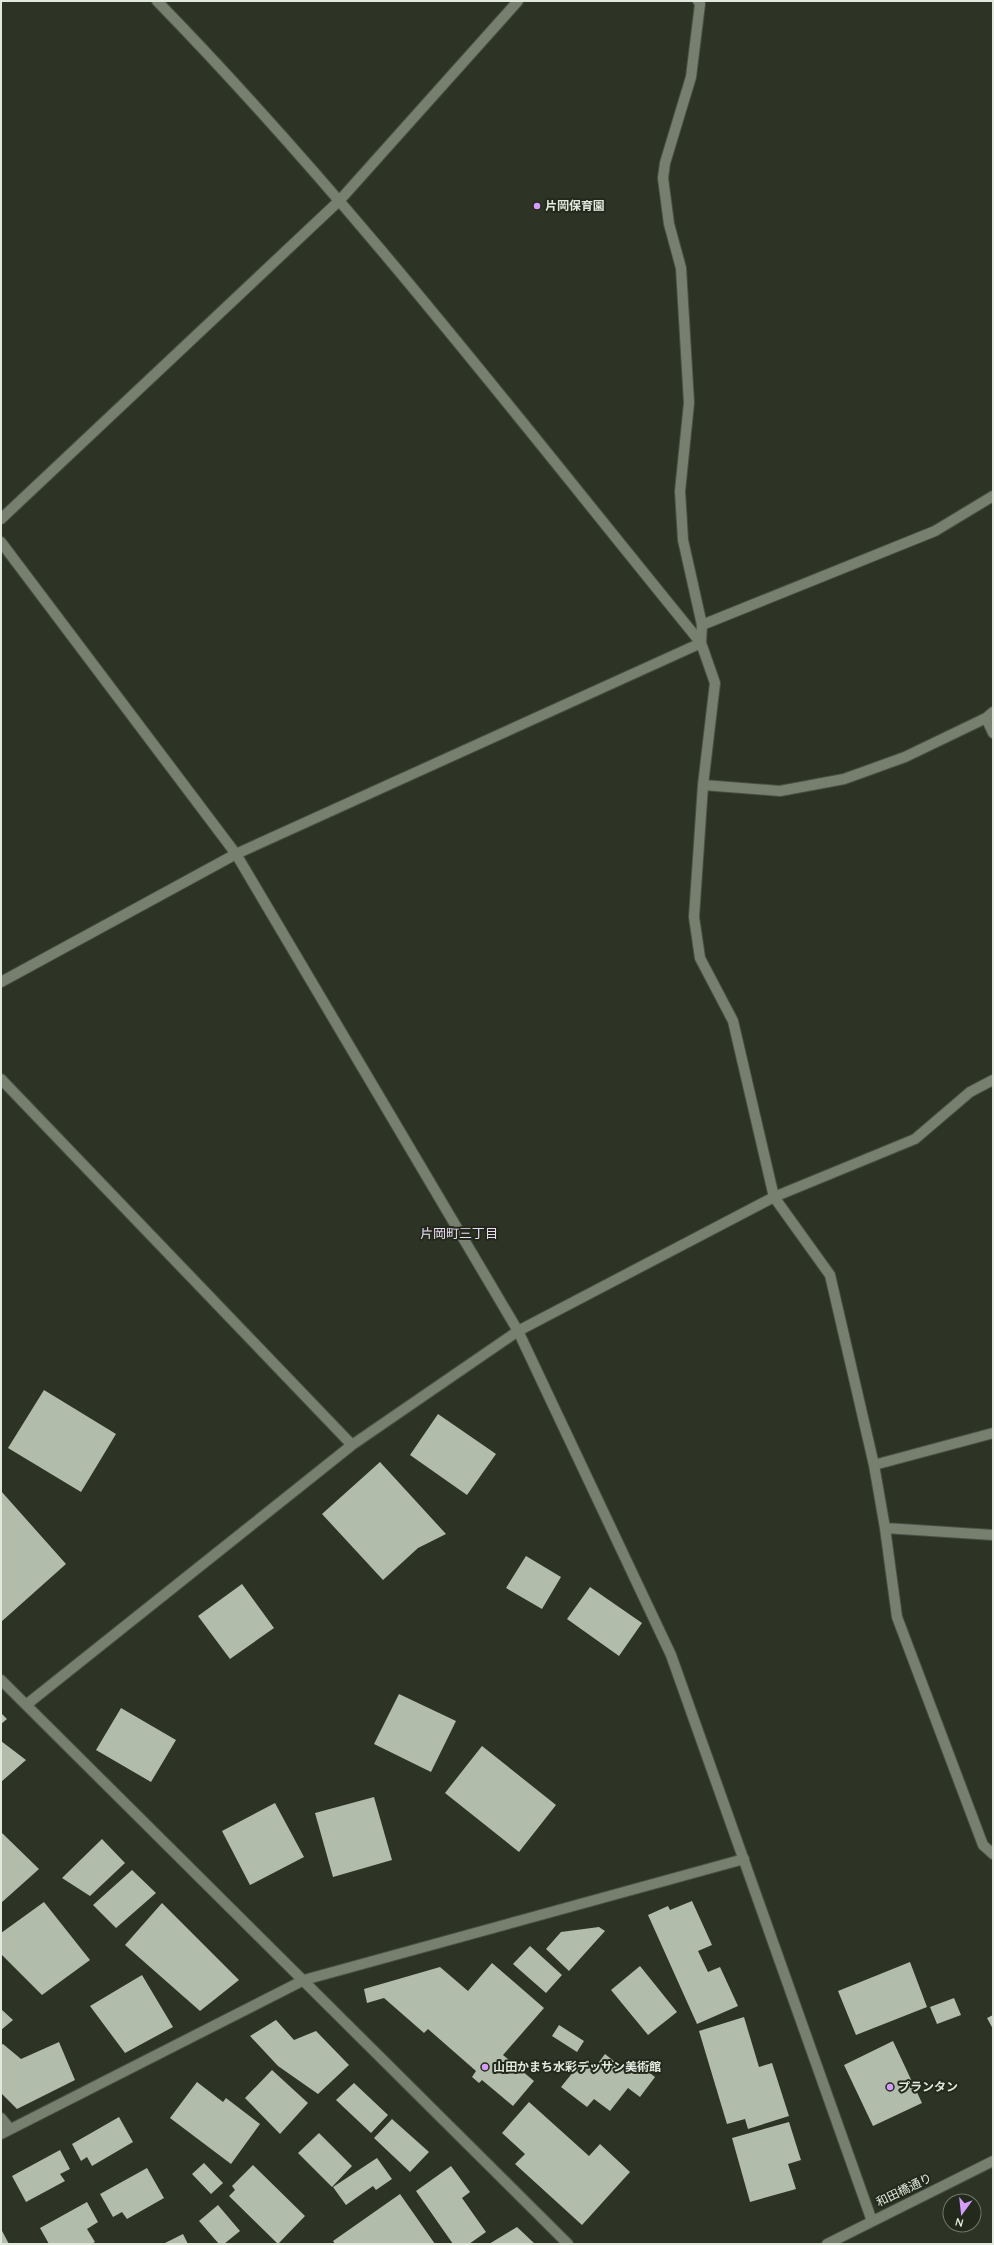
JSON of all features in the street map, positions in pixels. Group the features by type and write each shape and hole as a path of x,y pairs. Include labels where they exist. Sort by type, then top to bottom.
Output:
{"street":[{"path":"156,1 243,90 340,200 701,643 715,682 703,785 694,917 700,958 733,1021 774,1197 830,1275 874,1465 885,1528 897,1617 983,1844 993,1854"},
{"path":"1,519 340,200 518,1"},
{"path":"698,1 700,4 691,77 665,163 663,178 668,224 681,268 689,403 680,491 683,540 702,625 701,643"},
{"path":"702,625 935,531 993,496"},
{"path":"1,542 236,854 518,1331 671,1655 872,2221"},
{"path":"1,982 236,854 701,643"},
{"path":"703,785 780,791 844,779 905,757 990,715 993,733"},
{"path":"1,1079 352,1445"},
{"path":"26,1705 352,1445 518,1331 774,1197 915,1139 970,1092 993,1080"},
{"path":"874,1465 993,1433"},
{"path":"885,1528 993,1535"},
{"path":"1,1680 568,2244"},
{"path":"1,2134 304,1980 744,1859"},
{"path":"1,2118 10,2129"},
{"name":"和田橋通り","path":"827,2244 993,2161"}],"building":[{"path":"44,1390 116,1434 81,1492 8,1448"},
{"path":"438,1414 496,1454 467,1495 410,1455"},
{"path":"380,1462 446,1534 418,1548 383,1580 322,1514"},
{"path":"1,1491 66,1564 1,1622"},
{"path":"526,1556 561,1577 542,1609 506,1588"},
{"path":"242,1584 274,1628 230,1659 198,1616"},
{"path":"590,1587 642,1623 619,1656 567,1619"},
{"path":"399,1694 456,1721 431,1772 374,1744"},
{"path":"121,1708 176,1740 151,1782 96,1750"},
{"path":"1,1713 7,1719 1,1724"},
{"path":"1,1741 26,1760 1,1782"},
{"path":"482,1746 556,1805 519,1852 445,1793"},
{"path":"374,1797 392,1860 333,1877 315,1813"},
{"path":"275,1803 304,1857 250,1885 222,1831"},
{"path":"1,1832 39,1869 1,1903"},
{"path":"102,1839 125,1863 90,1896 62,1878"},
{"path":"132,1870 156,1893 116,1928 93,1905"},
{"path":"692,1901 712,1945 698,1951 708,1972 720,1967 738,2006 697,2024 648,1915 668,1906 670,1910"},
{"path":"44,1902 90,1960 42,1995 1,1954 1,1933"},
{"path":"162,1903 239,1980 200,2011 125,1945"},
{"path":"599,1927 605,1931 569,1971 546,1949 561,1932"},
{"path":"530,1946 562,1975 546,1993 513,1964"},
{"path":"910,1962 927,2007 856,2035 838,1991"},
{"path":"492,1963 544,2008 503,2055 534,2081 513,2106 482,2080 479,2083 472,2077 476,2071 428,2029 424,2033 384,1998 367,2003 364,1989 440,1967 468,1991"},
{"path":"640,1966 677,2012 648,2035 611,1990"},
{"path":"142,1975 173,2027 125,2053 90,2006"},
{"path":"954,1998 961,2015 937,2024 930,2007"},
{"path":"1,2009 13,2020 1,2030"},
{"path":"993,2015 993,2029 987,2018"},
{"path":"744,2017 759,2067 772,2063 789,2116 748,2129 745,2119 727,2124 699,2031"},
{"path":"276,2020 294,2040 316,2031 349,2065 318,2094 278,2066 250,2036"},
{"path":"559,2025 584,2041 577,2052 552,2036"},
{"path":"893,2041 922,2103 873,2126 844,2065"},
{"path":"59,2042 75,2080 17,2109 1,2093 1,2045 3,2044 21,2059"},
{"path":"605,2054 630,2074 638,2064 655,2077 640,2097 628,2088 610,2111 594,2099 587,2107 561,2087 582,2061 593,2070"},
{"path":"272,2070 308,2103 280,2134 245,2098"},
{"path":"197,2082 223,2102 226,2098 260,2124 231,2164 170,2118"},
{"path":"354,2083 388,2115 371,2133 336,2100"},
{"path":"529,2102 589,2156 600,2144 630,2172 582,2225 515,2164 525,2154 502,2133"},
{"path":"119,2117 133,2142 92,2166 87,2157 81,2161 72,2144"},
{"path":"392,2119 429,2152 410,2172 374,2138"},
{"path":"789,2122 801,2160 788,2164 796,2189 750,2202 732,2138"},
{"path":"319,2133 352,2166 332,2187 298,2153"},
{"path":"60,2150 70,2169 60,2174 65,2181 26,2202 12,2176"},
{"path":"377,2158 392,2179 376,2190 373,2186 346,2205 333,2187"},
{"path":"204,2163 223,2183 211,2194 192,2174"},
{"path":"253,2165 305,2216 278,2244 229,2196 235,2190 232,2186"},
{"path":"451,2166 470,2192 462,2198 486,2232 469,2244 453,2244 416,2191"},
{"path":"147,2168 164,2198 127,2219 122,2212 113,2217 100,2194"},
{"path":"400,2194 435,2244 335,2244 333,2241"},
{"path":"87,2202 98,2222 87,2229 95,2242 91,2244 49,2244 40,2228"},
{"path":"218,2205 240,2231 224,2244 219,2244 199,2221"},
{"path":"517,2227 535,2244 489,2244"},
{"path":"1,2229 9,2244 1,2244"},
{"path":"183,2234 188,2244 163,2244"}],"place":[{"name":"片岡保育園","path":"537,206"},
{"name":"山田かまち水彩デッサン美術館","path":"485,2067"},
{"name":"プランタン","path":"890,2087"}],"district":[{"name":"片岡町三丁目","path":"459,1233"}]}
